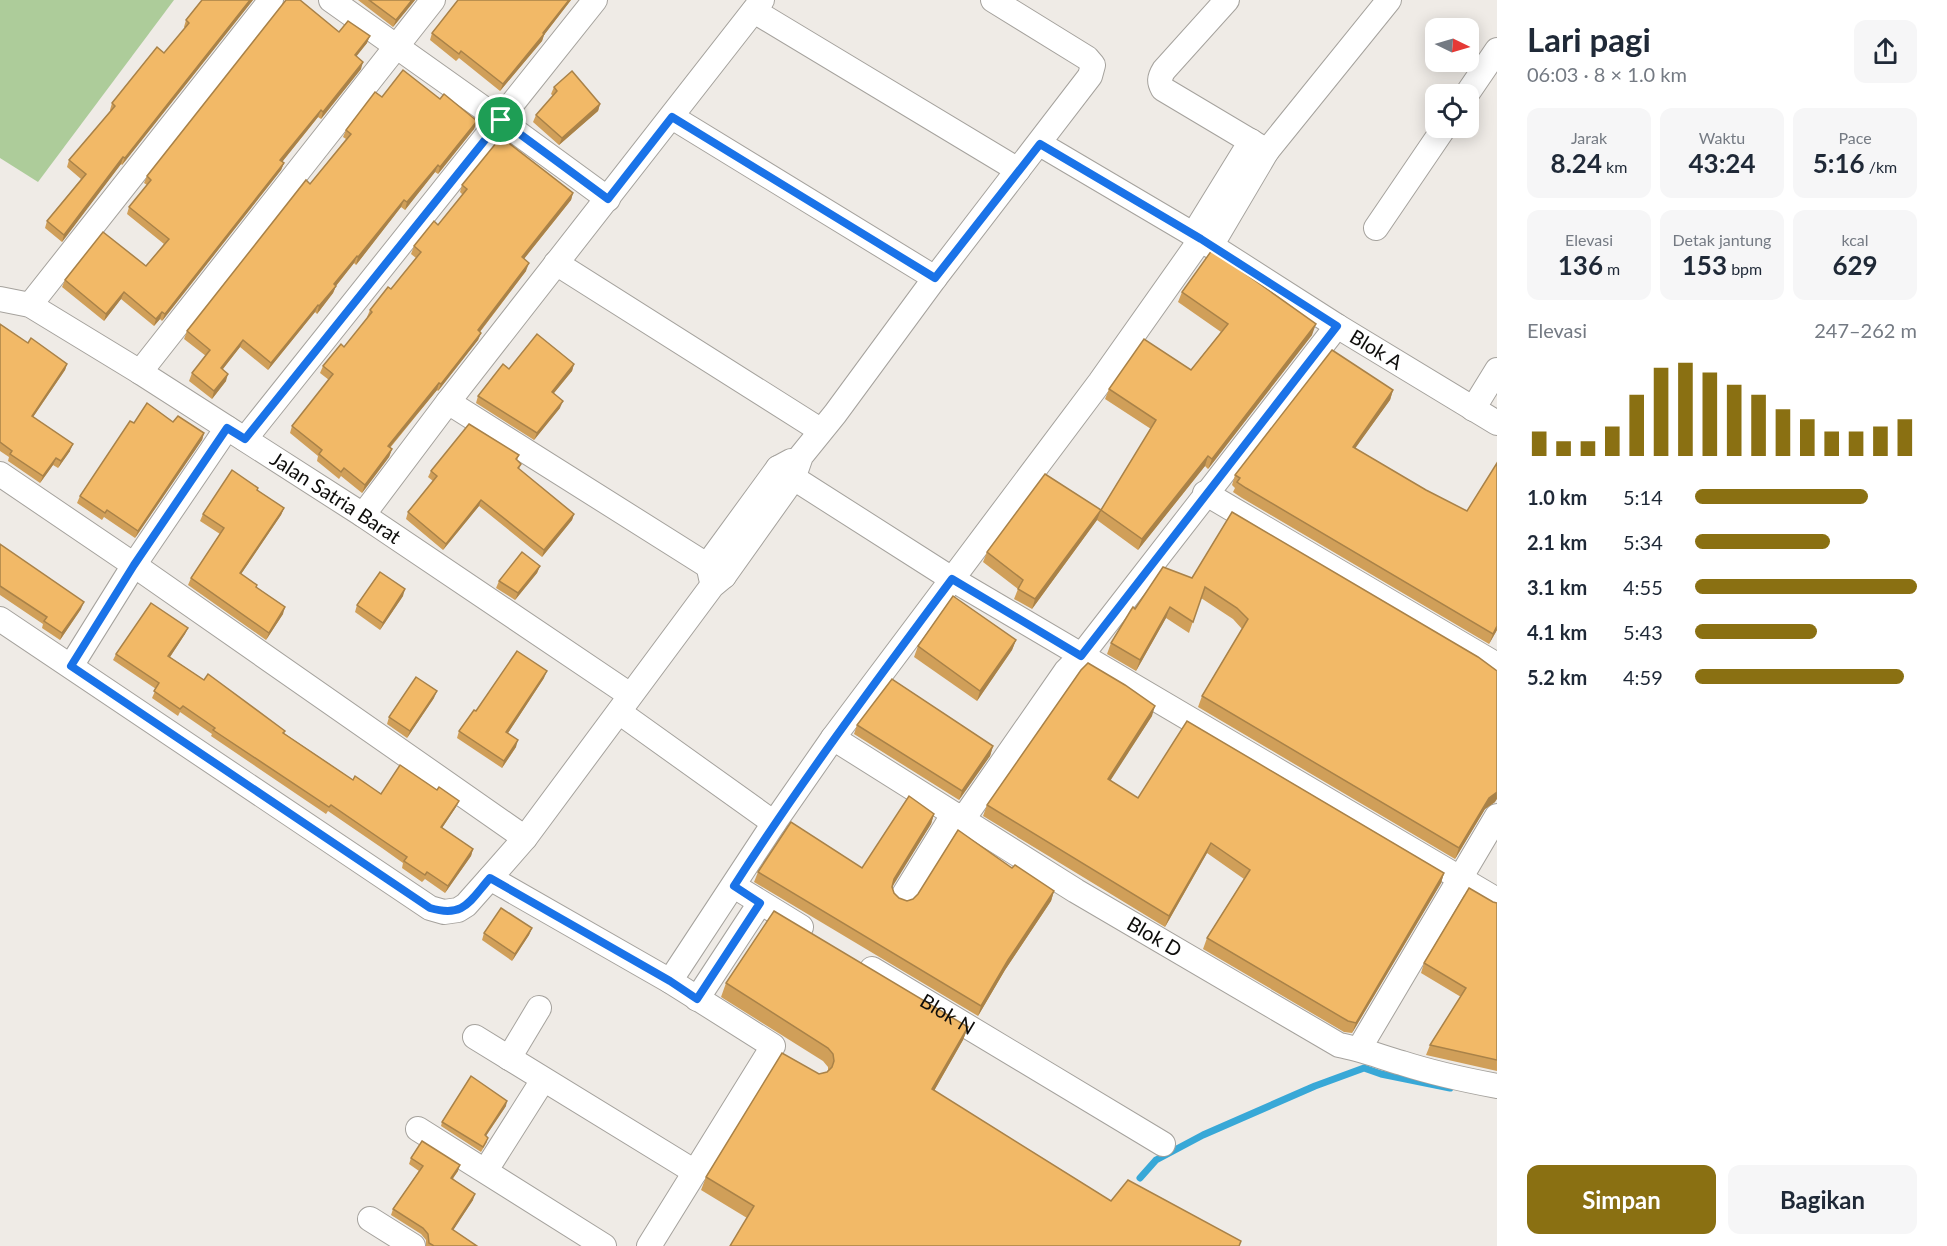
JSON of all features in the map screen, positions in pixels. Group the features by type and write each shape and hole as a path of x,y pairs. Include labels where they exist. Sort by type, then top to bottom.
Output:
{"street":[{"path":"30,305 271,0"},
{"path":"331,0 608,199"},
{"path":"140,372 433,0"},
{"path":"71,666 134,565 236,434 501,120 595,0"},
{"path":"0,619 430,908 444,912 458,910 466,905 525,838 715,576 785,474 835,414 935,278 1090,76 1093,65 1087,58 993,0"},
{"path":"1227,0 1164,70 1159,80 1163,89 1259,146"},
{"path":"670,981 833,738 1100,382 1202,240 1259,146 1389,0"},
{"path":"363,515 448,402 758,6 1018,170"},
{"path":"1474,84 1497,50"},
{"path":"672,117 935,278"},
{"path":"1376,228 1437,138"},
{"name":"Blok A","path":"1040,144 1202,240 1337,326 1497,423"},
{"path":"556,263 820,430"},
{"name":"Jalan Satria Barat","path":"0,299 30,305 140,372 363,515 624,703 774,823"},
{"path":"903,896 948,823 968,812 1066,671 1081,656 1205,493 1337,326"},
{"path":"1473,409 1497,370"},
{"path":"448,402 715,576"},
{"path":"0,474 525,838"},
{"path":"785,474 952,579 1497,900"},
{"path":"1205,493 1497,665"},
{"name":"Blok D","path":"833,738 1076,891 1339,1045 1401,1063 1497,1086"},
{"path":"1359,1049 1497,816"},
{"path":"490,878 670,981 781,1052 695,1172 649,1246"},
{"path":"734,886 817,936"},
{"path":"697,999 760,903"},
{"name":"Blok N","path":"857,961 1163,1144"},
{"path":"509,1058 539,1008"},
{"path":"475,1038 695,1172"},
{"path":"486,1170 543,1080"},
{"path":"418,1129 604,1246"},
{"path":"370,1219 413,1246"}],"green space":[{"path":"0,0 174,0 38,182 0,158"}],"building":[{"path":"202,0 250,0 125,158 123,157 64,235 47,221 86,174 69,160 115,106 112,103 157,47 164,53 189,23 186,20"},
{"path":"286,0 300,0 339,32 348,21 370,36 355,55 363,62 280,160 284,163 165,314 162,312 156,319 124,292 106,314 65,280 103,232 146,266 169,239 129,207 151,180 147,176"},
{"path":"369,0 412,0 396,20"},
{"path":"458,0 569,0 503,84 461,51 459,54 432,33"},
{"path":"403,70 440,99 444,94 477,121 440,167 438,165 407,202 404,200 271,363 243,340 221,368 228,374 214,391 192,373 210,350 187,331 306,180 310,184 351,134 346,130 375,92 382,97"},
{"path":"572,71 600,104 562,138 536,115 557,91 554,87"},
{"path":"501,137 573,193 522,257 529,263 478,330 481,333 388,446 392,449 365,485 344,468 341,472 319,454 322,450 292,426 333,374 323,366 341,344 344,347 372,312 370,310 388,287 391,289 421,252 414,246 434,221 438,225 467,189 462,185"},
{"path":"1212,250 1316,324 1212,459 1208,456 1142,539 1101,510 1156,420 1109,389 1144,339 1191,370 1228,324 1182,292"},
{"path":"0,324 28,343 31,338 67,364 32,416 73,444 61,461 56,458 43,476 10,454 12,451 0,442"},
{"path":"537,334 574,364 552,392 563,401 537,433 478,396 503,364 509,369"},
{"path":"1332,350 1393,390 1353,447 1467,511 1497,463 1497,626 1493,634 1237,482 1240,478 1235,475"},
{"path":"147,403 173,422 178,416 204,433 138,531 107,510 105,513 80,496 130,421 134,423"},
{"path":"469,424 519,455 516,459 521,464 518,468 574,514 544,550 481,500 446,544 408,512 437,476 431,471"},
{"path":"232,470 284,508 240,573 285,607 269,633 191,578 224,528 203,514"},
{"path":"1045,474 1101,510 1035,599 1018,589 1023,580 987,552"},
{"path":"1232,512 1478,657 1497,671 1497,792 1489,798 1459,848 1202,696 1248,619 1237,608 1205,587 1193,622 1170,607 1140,660 1111,643 1133,607 1135,609 1163,567 1192,578"},
{"path":"0,544 84,602 62,633 44,621 47,617 0,586"},
{"path":"522,552 540,566 518,593 499,581"},
{"path":"380,572 405,589 383,623 357,605"},
{"path":"953,596 1016,640 980,691 918,646"},
{"path":"151,603 188,628 168,656 204,680 208,674 285,731 283,733 353,780 355,776 381,794 400,765 437,790 439,787 459,801 441,827 473,849 448,886 427,872 425,875 404,861 407,857 331,805 329,807 213,730 215,728 183,706 180,709 154,691 159,683 116,654"},
{"path":"517,651 547,671 506,732 518,740 504,761 459,731 474,710 476,711"},
{"path":"1088,663 1155,706 1108,779 1138,798 1187,721 1444,873 1356,1023 1348,1021 1207,938 1250,870 1211,843 1169,916 987,805"},
{"path":"416,677 437,691 410,731 389,717"},
{"path":"892,679 993,746 962,791 857,725"},
{"path":"909,796 934,814 894,879 892,887 899,898 907,901 918,894 958,830 1012,868 1015,865 1054,891 1008,960 981,1006 758,872 791,822 862,868"},
{"path":"1469,888 1497,903 1497,1060 1430,1045 1466,988 1424,963"},
{"path":"501,908 532,928 515,954 484,933"},
{"path":"774,911 968,1027 932,1089 1111,1201 1128,1180 1241,1241 1239,1246 730,1246 754,1206 706,1177 782,1053 819,1074 827,1072 834,1061 833,1054 828,1048 726,983"},
{"path":"471,1076 507,1101 485,1135 488,1138 483,1147 442,1122"},
{"path":"422,1141 460,1165 451,1178 475,1194 452,1229 477,1246 434,1246 429,1243 428,1234 423,1228 393,1209 423,1166 411,1158"}],"waterway":[{"path":"1140,1178 1156,1160 1203,1135 1315,1086 1364,1068 1381,1074 1450,1088"}],"route":[{"path":"672,117 935,278 1040,144 1201,239 1337,326 1205,493 1081,656 952,579 833,738 734,886 760,903 697,999 670,981 490,878 466,905 458,910 444,912 430,908 71,666 134,565 227,428 245,439 501,120 608,199 672,117"}]}
